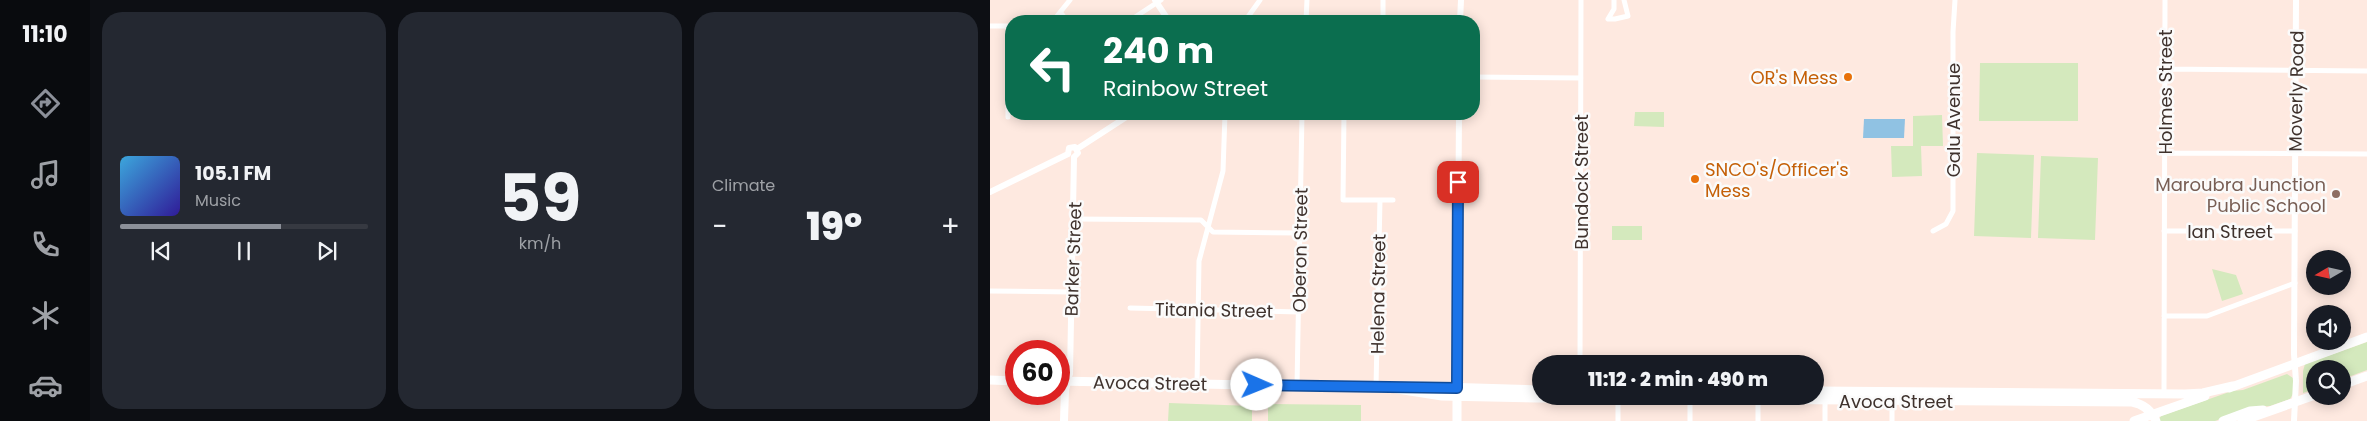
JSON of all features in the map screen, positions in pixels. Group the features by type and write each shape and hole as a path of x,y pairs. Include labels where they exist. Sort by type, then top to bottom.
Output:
{"main road":[{"path":"2134,421 2155,418 2233,386 2367,337"},
{"path":"2351,382 2367,376"},
{"path":"990,380 1005,381"},
{"name":"Avoca Street","path":"1070,382 1376,387 1442,396 1457,392 1532,390"},
{"name":"Avoca Street","path":"1824,394 2046,397 2203,393 2233,386"},
{"name":"Avoca Street","path":"1457,392 1532,395"},
{"path":"1457,392 1457,421"},
{"name":"Avoca Street","path":"2046,397 2132,402"},
{"path":"2242,421 2306,397"},
{"path":"2132,402 2144,406 2155,418"},
{"path":"2132,402 2139,413 2134,421"},
{"name":"Barker Street","path":"1064,421 1065,405"},
{"path":"2223,421 2258,409 2268,412"}],"street":[{"path":"1061,13 1070,0"},
{"path":"1249,15 1260,0"},
{"path":"1306,15 1307,0"},
{"path":"1383,0 1383,15"},
{"path":"1460,0 1460,15"},
{"name":"Bundock Street","path":"1580,355 1581,0"},
{"path":"1614,0 1614,10 1608,19 1615,20 1628,16 1624,0"},
{"name":"Galu Avenue","path":"1933,230 1946,224 1953,211 1953,32 1955,0"},
{"name":"Holmes Street","path":"2164,394 2166,0"},
{"name":"Moverly Road","path":"2294,421 2296,362 2296,0"},
{"path":"1137,15 1157,1 1165,15"},
{"path":"990,26 1005,26"},
{"path":"2165,70 2367,71"},
{"path":"1480,77 1581,78"},
{"path":"990,192 1077,154 1077,149 1121,120"},
{"path":"1197,384 1199,261 1224,163 1226,120"},
{"name":"Oberon Street","path":"1297,386 1302,120"},
{"path":"1344,120 1343,200 1393,200"},
{"path":"1457,392 1459,120"},
{"path":"2165,153 2367,154"},
{"name":"Barker Street","path":"1070,374 1074,219 1071,156"},
{"name":"Helena Street","path":"1376,387 1380,200"},
{"path":"1074,219 1201,220 1213,232 1300,233"},
{"name":"Ian Street","path":"2164,231 2295,231"},
{"path":"2164,316 2207,316 2295,283"},
{"path":"990,290 1072,292"},
{"name":"Titania Street","path":"1130,308 1298,312"},
{"path":"1892,396 1892,421"},
{"path":"1618,405 1618,421"},
{"path":"1690,405 1690,421"},
{"path":"1758,405 1758,421"},
{"path":"1823,405 1825,421"}],"green space":[{"path":"1980,63 2078,63 2078,121 1979,121"},
{"path":"1635,112 1664,112 1664,127 1634,126"},
{"path":"1942,115 1943,146 1921,146 1922,176 1892,177 1891,146 1913,146 1913,116"},
{"path":"1977,153 2034,155 2031,238 1974,236"},
{"path":"2041,156 2098,158 2095,240 2038,238"},
{"path":"1612,226 1642,226 1642,240 1612,240"},
{"path":"2212,269 2236,275 2243,294 2222,301"},
{"path":"2367,342 2367,370 2351,376 2351,360 2316,360 2344,350 2351,350 2351,348"},
{"path":"2305,364 2306,392 2303,393 2303,371"},
{"path":"2287,374 2293,378 2293,394 2290,399 2270,406 2253,407 2215,421 2160,421 2159,419 2161,416 2232,391 2243,390"},
{"path":"1169,403 1252,406 1252,421 1168,421"},
{"path":"1268,404 1361,405 1361,421 1268,421"}],"water":[{"path":"1864,119 1905,119 1904,138 1863,138"}],"place":[{"name":"OR's Mess","path":"1848,77"},
{"name":"SNCO's/Officer's Mess","path":"1695,179"},
{"name":"Maroubra Junction Public School","path":"2336,194"}],"route":[{"path":"1257,385 1457,388 1458,182"}]}
